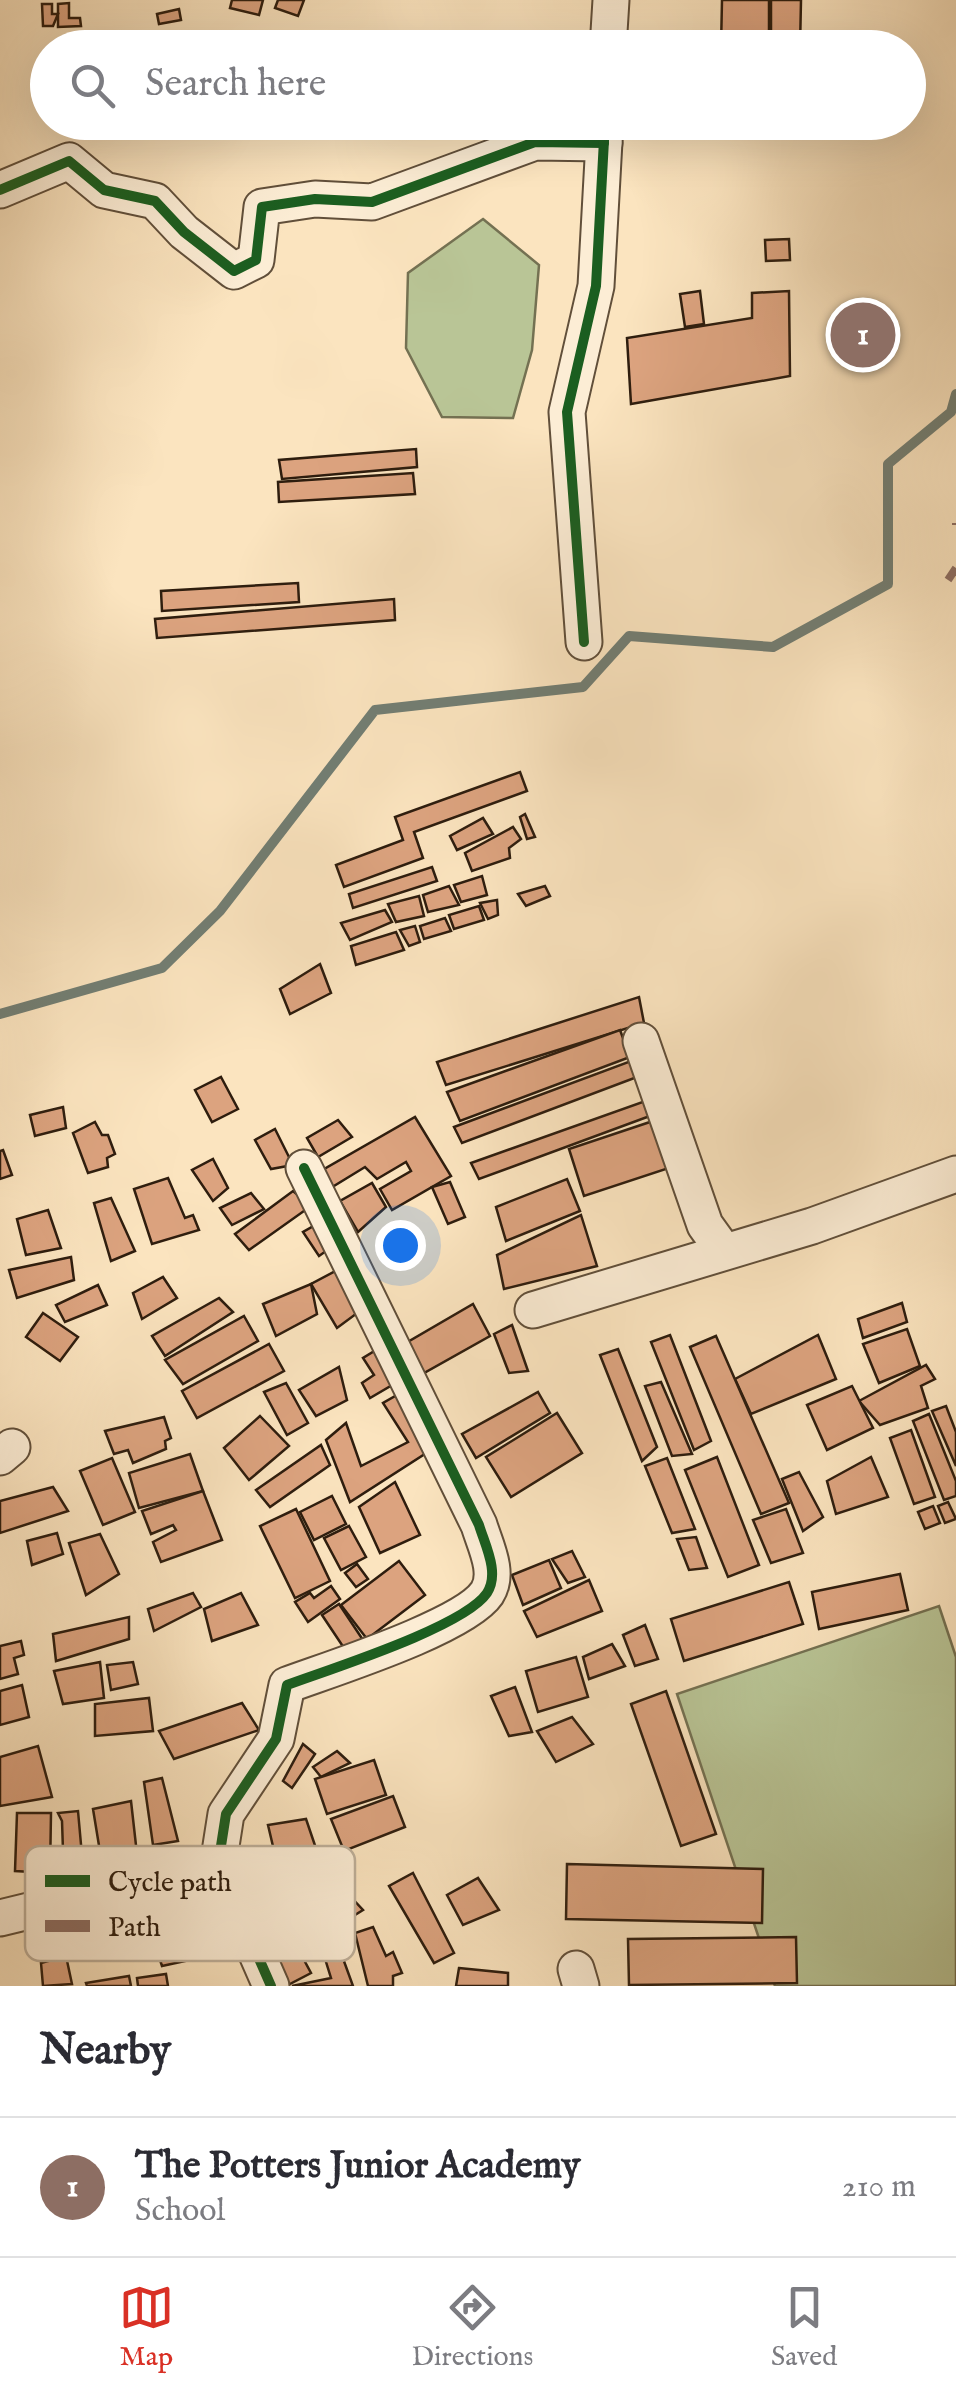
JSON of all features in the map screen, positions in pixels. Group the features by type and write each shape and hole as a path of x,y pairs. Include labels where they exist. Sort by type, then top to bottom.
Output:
{"street":[{"path":"609,30 611,0"},
{"path":"0,190 70,161 104,190 155,201 184,232 234,270 256,260 262,206 315,199 372,202 535,142 550,140"},
{"path":"584,642 567,412 596,286 604,140"},
{"path":"641,1041 704,1225 723,1250"},
{"path":"221,1846 226,1814 276,1740 288,1685 423,1633 486,1594 494,1574 479,1525 304,1168"},
{"path":"533,1310 812,1226 956,1174"},
{"path":"0,1918 25,1912"},
{"path":"261,1961 272,1986"}],"green space":[{"path":"483,219 539,265 532,350 513,418 442,417 406,348 408,273"},
{"path":"939,1606 956,1657 956,1986 775,1986 677,1694"}],"building":[{"path":"232,0 263,0 259,15 230,8"},
{"path":"278,0 304,0 298,16 275,8"},
{"path":"722,0 769,0 769,30 721,30"},
{"path":"771,0 801,0 800,30 771,30"},
{"path":"69,3 69,18 80,18 81,26 58,27 58,4"},
{"path":"42,4 52,4 52,14 58,14 53,26 43,26"},
{"path":"179,9 181,20 159,24 157,14"},
{"path":"789,239 790,260 766,261 765,240"},
{"path":"700,291 704,324 685,327 680,294"},
{"path":"789,291 790,376 631,404 627,338 752,318 752,293"},
{"path":"416,449 417,467 282,479 279,460"},
{"path":"413,473 415,494 279,502 278,482"},
{"path":"298,583 299,602 162,611 161,591"},
{"path":"394,599 395,620 157,638 155,619"},
{"path":"520,772 527,791 414,832 423,858 344,887 336,865 403,840 395,817"},
{"path":"525,814 535,837 527,839 520,817"},
{"path":"483,818 493,834 457,850 450,836"},
{"path":"513,827 521,839 509,848 510,858 472,871 465,853"},
{"path":"432,867 437,881 353,908 349,894"},
{"path":"482,876 487,895 461,902 454,885"},
{"path":"449,886 459,905 428,912 423,895"},
{"path":"545,886 550,896 526,906 518,894"},
{"path":"419,896 424,916 396,922 388,904"},
{"path":"497,900 498,915 488,919 480,903"},
{"path":"479,906 484,920 454,929 449,915"},
{"path":"385,910 392,922 350,940 341,923"},
{"path":"445,918 451,931 424,939 420,926"},
{"path":"415,926 420,942 409,946 400,930"},
{"path":"396,932 404,950 356,965 351,946"},
{"path":"320,964 331,993 290,1014 280,989"},
{"path":"639,997 644,1023 446,1085 437,1062"},
{"path":"620,1030 630,1057 460,1121 447,1092"},
{"path":"639,1058 645,1074 462,1143 454,1127"},
{"path":"221,1077 238,1109 212,1122 195,1090"},
{"path":"651,1099 658,1113 479,1179 471,1163"},
{"path":"63,1107 66,1128 35,1136 30,1115"},
{"path":"415,1117 451,1176 392,1210 380,1189 411,1171 406,1162 377,1179 365,1167 329,1189 319,1172"},
{"path":"659,1119 669,1168 584,1196 569,1149"},
{"path":"338,1120 352,1137 318,1157 307,1138"},
{"path":"95,1122 102,1135 108,1135 115,1154 107,1158 108,1167 88,1173 73,1133"},
{"path":"275,1129 293,1165 271,1169 255,1140"},
{"path":"3,1150 12,1175 0,1179 0,1151"},
{"path":"213,1159 228,1188 213,1201 192,1170"},
{"path":"168,1178 185,1218 193,1215 199,1230 152,1244 134,1189"},
{"path":"567,1179 580,1211 506,1241 496,1207"},
{"path":"450,1182 465,1217 448,1224 432,1187"},
{"path":"372,1183 386,1207 358,1232 340,1201"},
{"path":"293,1191 311,1206 249,1250 235,1234"},
{"path":"251,1193 264,1209 232,1225 220,1208"},
{"path":"111,1198 135,1251 111,1261 94,1203"},
{"path":"48,1210 61,1248 26,1255 17,1219"},
{"path":"581,1215 597,1266 504,1289 497,1255"},
{"path":"319,1223 333,1246 319,1256 303,1232"},
{"path":"71,1257 74,1280 17,1298 9,1270"},
{"path":"343,1267 368,1305 337,1328 311,1284"},
{"path":"163,1277 177,1298 142,1319 133,1293"},
{"path":"311,1284 317,1314 276,1336 263,1304"},
{"path":"98,1285 107,1305 65,1322 56,1305"},
{"path":"219,1298 233,1312 165,1356 152,1336"},
{"path":"902,1303 907,1322 863,1338 858,1319"},
{"path":"473,1304 490,1336 424,1373 406,1343"},
{"path":"43,1313 78,1337 60,1361 26,1337"},
{"path":"244,1316 258,1341 183,1384 165,1360"},
{"path":"512,1325 528,1371 509,1373 494,1334"},
{"path":"907,1329 920,1366 879,1383 863,1344"},
{"path":"670,1335 711,1441 694,1450 651,1342"},
{"path":"818,1335 836,1379 751,1414 735,1379"},
{"path":"716,1336 789,1503 761,1514 690,1347"},
{"path":"269,1344 284,1371 197,1418 182,1391"},
{"path":"381,1347 399,1381 370,1398 362,1383 374,1375 363,1358"},
{"path":"618,1349 657,1447 642,1461 600,1355"},
{"path":"926,1365 935,1379 921,1386 928,1408 880,1425 859,1401"},
{"path":"339,1367 347,1400 316,1416 299,1390"},
{"path":"661,1382 692,1454 672,1456 645,1386"},
{"path":"286,1383 308,1423 287,1435 264,1392"},
{"path":"852,1386 873,1428 827,1450 807,1405"},
{"path":"404,1391 431,1450 350,1502 326,1440 346,1423 361,1466 408,1442 383,1403"},
{"path":"538,1392 550,1413 476,1458 462,1434"},
{"path":"946,1406 956,1432 956,1466 932,1411"},
{"path":"557,1413 582,1453 511,1497 486,1457"},
{"path":"929,1414 956,1481 956,1496 944,1500 913,1421"},
{"path":"260,1416 289,1446 249,1480 224,1448"},
{"path":"164,1417 171,1438 165,1441 166,1449 133,1463 128,1450 114,1454 105,1431"},
{"path":"911,1430 935,1497 914,1504 890,1438"},
{"path":"321,1445 330,1465 270,1507 256,1490"},
{"path":"190,1454 203,1491 139,1508 129,1473"},
{"path":"717,1457 759,1565 728,1577 685,1470"},
{"path":"871,1457 888,1497 836,1514 827,1481"},
{"path":"112,1458 135,1512 103,1525 80,1471"},
{"path":"667,1458 695,1529 672,1533 645,1466"},
{"path":"799,1472 823,1517 803,1531 782,1479"},
{"path":"395,1482 420,1535 380,1553 359,1507"},
{"path":"53,1487 68,1511 0,1533 0,1501"},
{"path":"203,1491 222,1540 161,1562 153,1542 176,1530 173,1525 151,1534 142,1511"},
{"path":"332,1496 346,1524 314,1540 300,1512"},
{"path":"948,1502 956,1519 945,1523 938,1506"},
{"path":"933,1506 940,1523 925,1529 918,1512"},
{"path":"296,1509 330,1581 295,1598 260,1526"},
{"path":"786,1509 803,1553 771,1563 753,1520"},
{"path":"349,1526 366,1557 341,1570 324,1538"},
{"path":"57,1533 63,1554 32,1565 27,1541"},
{"path":"100,1534 119,1574 86,1595 69,1543"},
{"path":"696,1537 707,1568 689,1570 677,1539"},
{"path":"572,1551 585,1577 568,1583 552,1559"},
{"path":"549,1560 561,1588 523,1605 512,1575"},
{"path":"399,1561 425,1595 367,1639 341,1605"},
{"path":"357,1564 368,1579 356,1587 345,1573"},
{"path":"900,1574 908,1610 819,1629 812,1592"},
{"path":"589,1580 602,1611 537,1637 524,1611"},
{"path":"789,1582 803,1624 684,1661 671,1619"},
{"path":"331,1586 340,1599 308,1622 295,1602 310,1593 314,1598"},
{"path":"193,1593 201,1607 154,1631 148,1609"},
{"path":"241,1593 258,1625 212,1641 204,1609"},
{"path":"339,1604 365,1643 348,1654 322,1615"},
{"path":"129,1617 129,1639 56,1661 53,1634"},
{"path":"645,1625 658,1659 635,1666 623,1635"},
{"path":"21,1641 24,1655 14,1658 18,1674 0,1679 0,1646"},
{"path":"612,1644 625,1666 589,1679 583,1657"},
{"path":"576,1657 588,1697 538,1712 526,1671"},
{"path":"100,1662 104,1698 63,1704 54,1671"},
{"path":"133,1662 138,1684 111,1690 107,1665"},
{"path":"22,1685 29,1717 0,1725 0,1691"},
{"path":"515,1687 532,1732 509,1736 491,1696"},
{"path":"666,1691 716,1834 681,1846 631,1704"},
{"path":"149,1698 153,1731 95,1736 95,1704"},
{"path":"242,1703 259,1730 174,1759 159,1731"},
{"path":"572,1717 593,1744 556,1762 537,1731"},
{"path":"303,1744 315,1754 292,1788 283,1781"},
{"path":"38,1746 52,1797 0,1806 0,1757"},
{"path":"337,1751 350,1763 321,1777 313,1767"},
{"path":"374,1760 386,1795 327,1814 315,1779"},
{"path":"162,1778 178,1841 153,1845 144,1782"},
{"path":"393,1796 405,1827 355,1847 342,1846 331,1819"},
{"path":"131,1801 136,1846 99,1846 93,1809"},
{"path":"78,1811 81,1846 63,1846 58,1813"},
{"path":"17,1813 51,1813 50,1846 25,1846 25,1872 15,1871"},
{"path":"306,1819 315,1846 273,1846 268,1825"},
{"path":"567,1864 763,1869 762,1923 566,1919"},
{"path":"413,1873 454,1953 434,1963 389,1886"},
{"path":"478,1878 499,1910 463,1925 447,1895"},
{"path":"373,1927 386,1956 393,1952 402,1973 393,1976 393,1986 368,1986 355,1933"},
{"path":"796,1937 797,1983 629,1985 628,1939"},
{"path":"67,1961 72,1984 43,1986 41,1963"},
{"path":"274,1961 305,1961 311,1973 286,1986"},
{"path":"326,1961 344,1961 353,1986 292,1986 331,1978"},
{"path":"459,1968 508,1973 508,1986 456,1986"},
{"path":"166,1974 168,1986 138,1986 137,1978"},
{"path":"129,1976 131,1986 86,1983"}],"waterway":[{"path":"0,1014 162,968 220,911 375,710 583,687 629,636 773,647 888,584 888,464 951,412 956,394"}],"marked path":[{"path":"948,580 956,568"}],"cycle path":[{"path":"584,642 567,412 596,286 604,140"},
{"path":"0,190 69,161 104,190 155,201 184,232 234,271 256,260 262,207 315,199 372,202 535,142 604,143"},
{"path":"221,1846 226,1814 276,1739 287,1685 394,1646 452,1619 487,1593 492,1577 479,1525 304,1168"},
{"path":"260,1961 271,1986"}],"place":[{"name":"The Potters Junior Academy","path":"863,335"}]}
